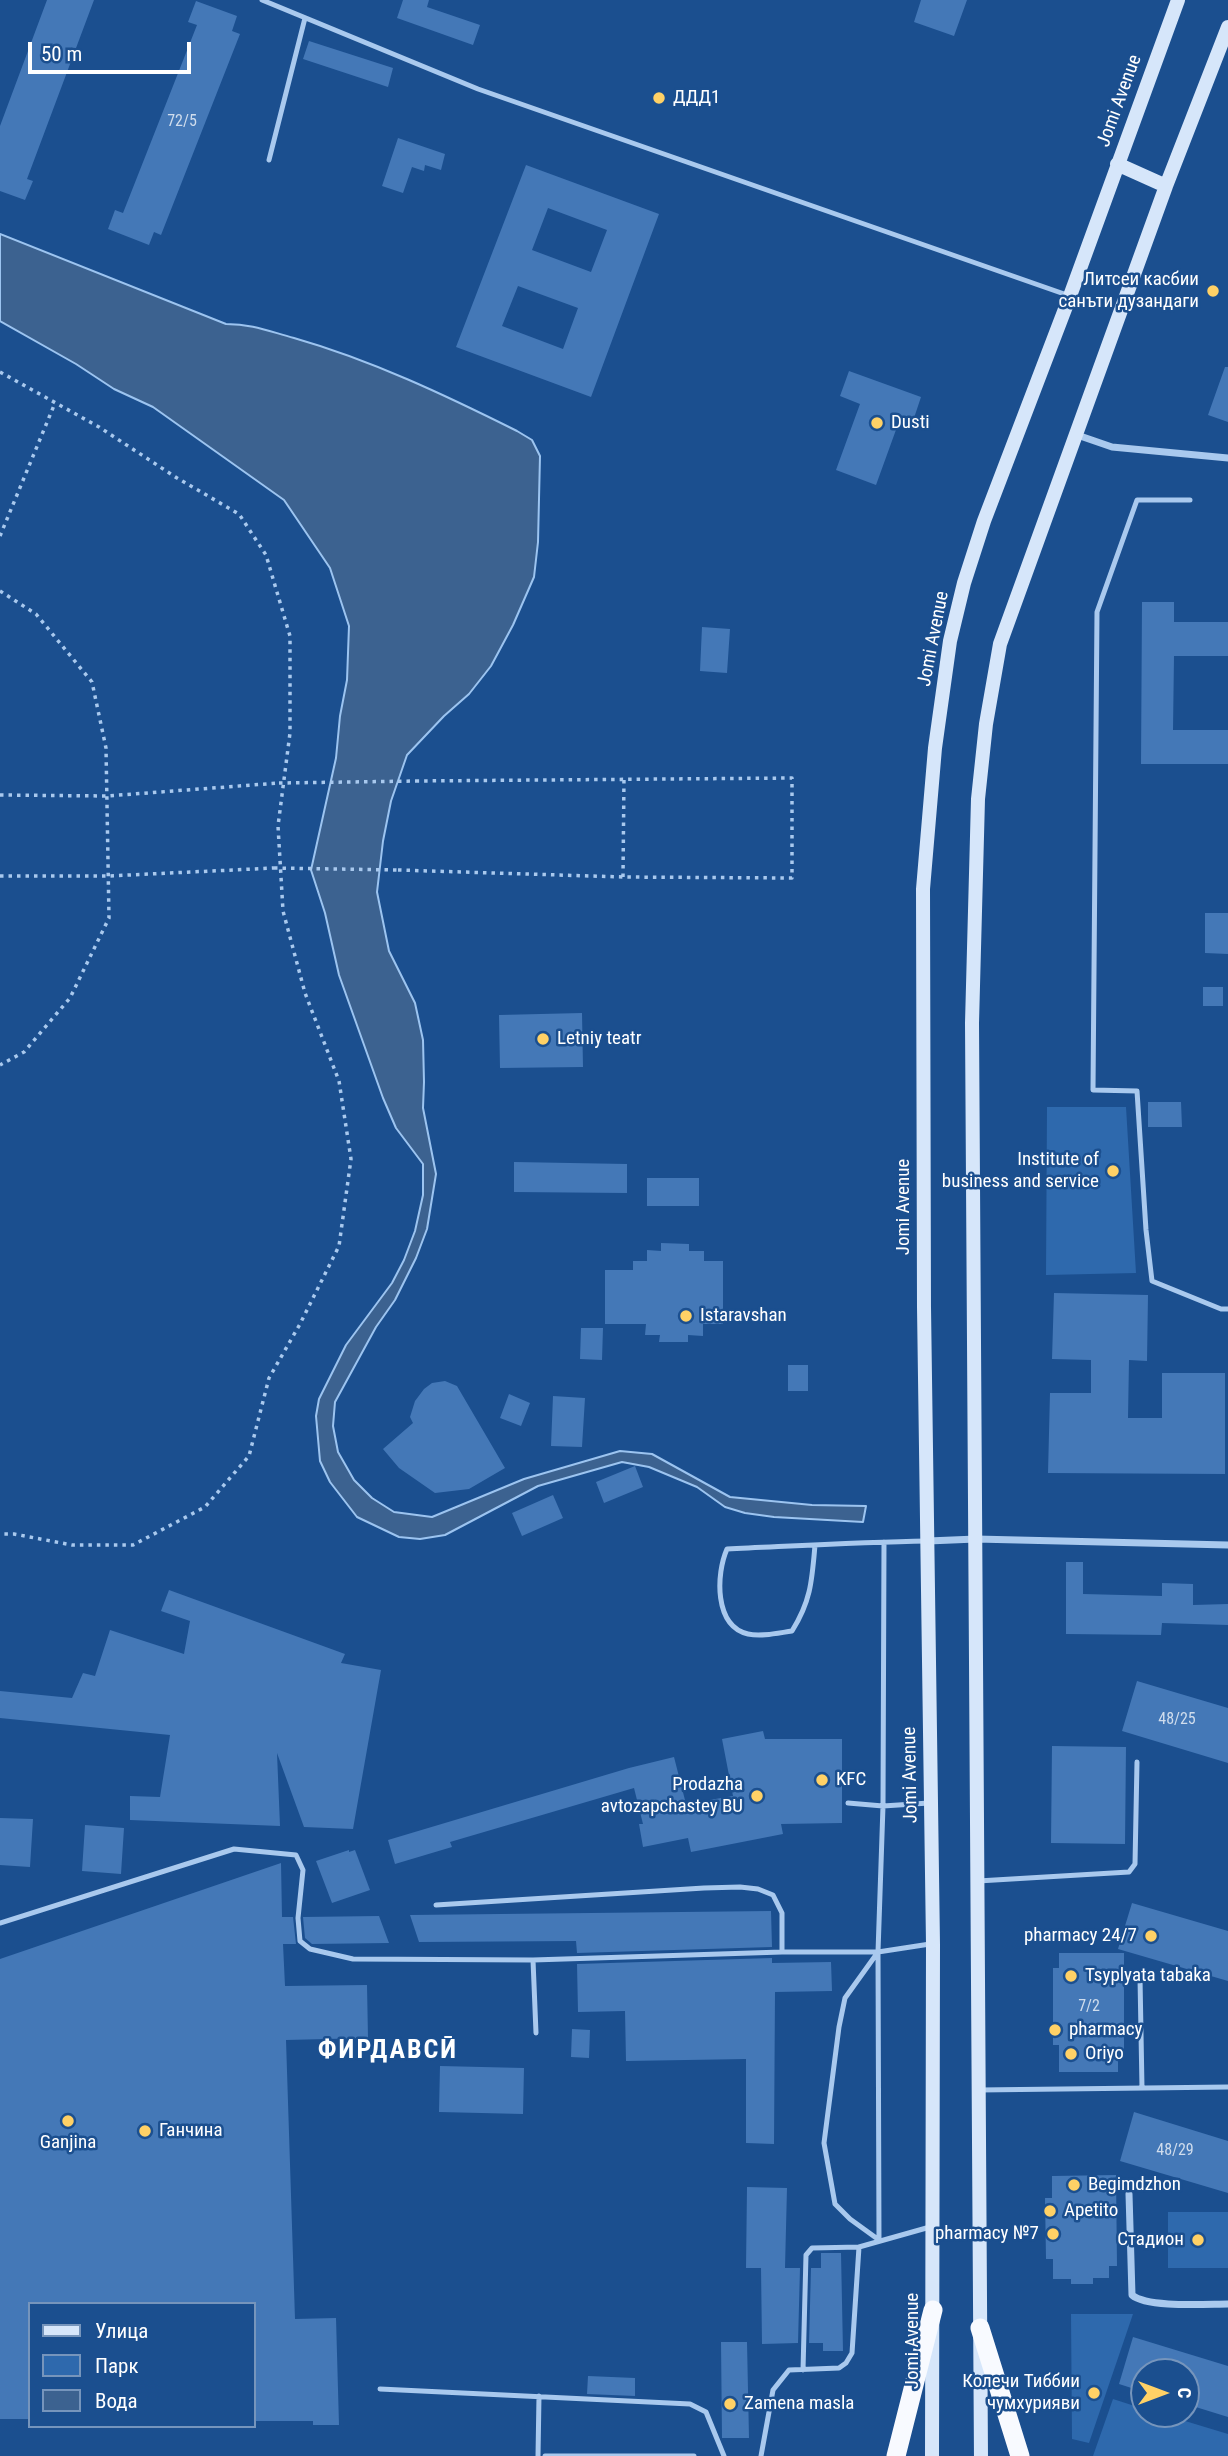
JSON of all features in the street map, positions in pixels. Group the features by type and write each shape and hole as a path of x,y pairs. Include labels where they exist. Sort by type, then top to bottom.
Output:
{"highway":[{"path":"896,2456 933,2310"},
{"path":"980,2328 1020,2456"}],"main road":[{"name":"Jomi Avenue","path":"932,2456 933,1944 924,1307 923,889 935,748 950,641 964,583 984,521 1178,0"},
{"path":"981,2456 972,1023 975,848 986,724 1000,645 1228,27"},
{"path":"1117,164 1167,187"}],"street":[{"path":"1083,437 1112,447 1228,458"},
{"path":"927,1541 976,1539 1228,1545"},
{"path":"1129,2194 1132,2295 1138,2300 1159,2302 1228,2304"}],"lane":[{"path":"262,0 478,89 1070,296"},
{"path":"279,7 282,0"},
{"path":"269,160 304,18"},
{"path":"1189,500 1136,500 1097,612 1093,1090 1137,1091 1152,1281 1221,1309 1228,1309"},
{"path":"815,1545 806,1609 792,1631 747,1634 731,1625 722,1606 720,1588 722,1561 727,1549 815,1545 884,1542 927,1541"},
{"path":"879,2240 878,1952 883,1806 884,1542"},
{"path":"978,1881 1129,1872 1135,1864 1137,1762"},
{"path":"848,1802 883,1806 931,1803"},
{"path":"0,1923 233,1849 296,1855 303,1870 298,1918 300,1941 310,1949 353,1959 533,1960 782,1952 878,1952 933,1944"},
{"path":"436,1905 704,1888 758,1889 773,1895 782,1913 782,1952"},
{"path":"878,1952 845,1998 824,2143 835,2204 850,2219 879,2240"},
{"path":"533,1960 536,2033"},
{"path":"1140,1978 1142,2088"},
{"path":"979,2090 1228,2087"},
{"path":"803,2370 806,2255 812,2248 859,2247 933,2226"},
{"path":"761,2456 773,2390 789,2371 839,2368 852,2353 859,2247"},
{"path":"380,2389 690,2404 706,2412 724,2456"},
{"path":"538,2456 539,2396"},
{"path":"545,2456 694,2456"}],"path":[{"path":"0,372 99,426 177,478 239,514 266,555 290,636 290,733 278,826 283,911 305,993 339,1081 351,1159 339,1247 300,1324 268,1378 249,1456 205,1507 133,1545 72,1545 14,1534 0,1534"},
{"path":"0,536 55,403"},
{"path":"0,591 36,614 92,682 106,748 109,918 70,998 24,1052 0,1065"},
{"path":"623,877 624,777"},
{"path":"0,795 107,796 279,783 416,780 792,778 793,820 792,878 623,877 274,868 108,876 0,876"}],"green space":[{"path":"1047,1107 1126,1107 1136,1273 1046,1275"},
{"name":"Стадион","path":"1168,2212 1228,2212 1228,2268 1168,2268"},
{"path":"1071,2314 1133,2314 1089,2443 1072,2439"},
{"path":"1113,2399 1130,2404 1130,2428 1200,2428 1200,2426 1228,2434 1228,2456 1093,2456"}],"water":[{"path":"0,234 226,324 268,330 379,368 517,431 532,440 540,456 538,542 534,577 491,666 469,694 407,755 391,801 383,841 377,892 389,951 415,1003 423,1040 423,1108 436,1174 427,1229 416,1258 395,1300 376,1327 335,1402 333,1426 338,1452 354,1480 372,1498 394,1512 432,1517 524,1479 620,1451 652,1454 730,1497 812,1505 866,1506 863,1522 745,1513 725,1507 697,1487 649,1467 622,1462 538,1486 445,1535 420,1539 399,1537 357,1517 330,1482 320,1461 316,1416 319,1399 346,1345 392,1283 404,1260 415,1231 423,1195 423,1164 396,1128 383,1098 339,975 325,913 311,870 336,758 347,680 349,626 330,568 284,500 153,407 114,389 0,321"}],"building":[{"path":"47,0 94,0 27,179 33,181 25,200 0,191 0,126"},
{"path":"403,0 429,0 427,7 480,25 473,45 397,18"},
{"path":"921,0 967,0 954,36 914,22"},
{"path":"196,1 237,16 232,31 240,34 161,235 154,232 149,245 108,229 115,210 123,213 197,25 188,22"},
{"path":"309,41 393,68 388,87 303,59"},
{"path":"398,138 445,154 441,170 425,165 424,171 412,167 403,193 382,186"},
{"path":"526,165 659,214 591,397 456,347","holes":["548,208 607,230 591,272 532,250","518,286 578,308 563,349 502,326"]},
{"path":"1225,367 1228,367 1228,422 1208,415"},
{"path":"849,371 921,397 913,421 901,416 876,485 836,470 860,404 840,396"},
{"path":"1142,602 1174,602 1174,622 1228,622 1228,656 1174,656 1173,730 1228,730 1228,764 1141,764"},
{"path":"702,627 730,629 727,673 700,671"},
{"path":"1205,913 1228,913 1228,954 1205,953"},
{"path":"1203,987 1223,987 1223,1006 1203,1006"},
{"path":"582,1013 583,1067 500,1068 499,1015"},
{"path":"1148,1102 1181,1102 1182,1127 1148,1127"},
{"path":"514,1162 627,1164 627,1193 514,1192"},
{"path":"647,1178 699,1178 699,1206 647,1206"},
{"path":"661,1243 689,1244 689,1251 704,1251 704,1261 723,1261 723,1324 703,1324 703,1336 688,1335 688,1342 659,1342 660,1335 645,1335 646,1324 605,1324 605,1270 633,1270 633,1261 647,1261 647,1250 661,1251"},
{"path":"1054,1293 1148,1295 1147,1361 1129,1360 1128,1418 1162,1418 1162,1373 1225,1373 1225,1474 1048,1473 1050,1393 1091,1393 1091,1360 1052,1359"},
{"path":"581,1328 603,1328 602,1360 580,1359"},
{"path":"788,1365 808,1365 808,1391 788,1391"},
{"path":"445,1381 457,1386 505,1468 469,1489 435,1493 399,1468 383,1449 413,1423 410,1417 415,1401 424,1389 432,1383"},
{"path":"509,1394 530,1403 521,1426 500,1418"},
{"path":"553,1396 585,1398 582,1447 551,1446"},
{"path":"635,1466 643,1487 604,1503 596,1482"},
{"path":"553,1495 563,1518 522,1536 512,1513"},
{"path":"1066,1562 1083,1562 1083,1594 1162,1596 1162,1583 1193,1584 1193,1605 1228,1604 1228,1625 1162,1623 1161,1635 1066,1634"},
{"path":"169,1590 345,1654 341,1663 381,1670 353,1829 304,1827 277,1753 280,1826 130,1820 130,1796 160,1797 170,1735 0,1718 0,1691 72,1698 83,1673 95,1676 110,1630 184,1654 190,1621 161,1611"},
{"path":"1137,1681 1228,1708 1228,1763 1122,1731"},
{"path":"763,1731 765,1739 842,1739 842,1823 781,1824 783,1834 691,1852 688,1838 643,1847 639,1824 643,1824 634,1788 450,1842 452,1847 395,1864 388,1840 674,1757 686,1804 733,1796 722,1739"},
{"path":"1052,1746 1126,1747 1125,1844 1051,1843"},
{"path":"0,1818 33,1819 30,1867 0,1865"},
{"path":"85,1825 124,1828 121,1874 82,1871"},
{"path":"355,1850 370,1890 332,1903 316,1861"},
{"name":"Ганчина","path":"281,1863 282,1917 293,1917 296,1944 283,1944 285,1986 367,1985 368,2038 286,2040 295,2319 336,2318 339,2425 313,2425 313,2421 256,2421 256,2302 28,2302 28,2419 0,2419 0,1959"},
{"path":"1132,1903 1228,1931 1228,1981 1118,1949"},
{"path":"771,1911 772,1947 577,1953 576,1941 419,1942 410,1915"},
{"path":"379,1916 389,1943 312,1944 305,1938 303,1917"},
{"path":"1059,1953 1124,1953 1124,2050 1118,2050 1118,2072 1059,2072 1059,2045 1053,2045 1053,1968 1059,1968"},
{"path":"772,1958 772,1963 831,1962 832,1991 775,1992 774,2144 746,2143 746,2059 626,2061 625,2011 578,2012 577,1964"},
{"path":"572,2029 590,2030 589,2058 571,2057"},
{"path":"440,2066 524,2068 523,2114 439,2112"},
{"path":"1134,2112 1228,2141 1228,2193 1120,2161"},
{"path":"1116,2175 1117,2266 1109,2266 1109,2278 1093,2278 1093,2284 1071,2284 1071,2279 1053,2279 1053,2259 1046,2259 1045,2198 1052,2198 1052,2176"},
{"path":"747,2187 787,2188 785,2268 800,2268 798,2343 762,2344 761,2268 746,2268"},
{"path":"821,2253 841,2253 843,2351 823,2351 823,2343 809,2343 811,2268 821,2268"},
{"path":"1133,2337 1228,2366 1228,2417 1200,2408 1200,2358 1130,2358 1130,2388 1119,2384"},
{"path":"721,2342 747,2342 749,2438 722,2438"},
{"path":"588,2376 635,2378 635,2396 587,2394"}],"place":[{"name":"ДДД1","path":"659,98"},
{"name":"Литсеи касбии санъти дузандаги","path":"1213,291"},
{"name":"Dusti","path":"877,423"},
{"name":"Letniy teatr","path":"543,1039"},
{"name":"Institute of business and service","path":"1113,1171"},
{"name":"Istaravshan","path":"686,1316"},
{"name":"KFC","path":"822,1780"},
{"name":"Prodazha avtozapchastey BU","path":"757,1796"},
{"name":"pharmacy 24/7","path":"1151,1936"},
{"name":"Tsyplyata tabaka","path":"1071,1976"},
{"name":"pharmacy","path":"1055,2030"},
{"name":"Oriyo","path":"1071,2054"},
{"name":"Ganjina","path":"68,2121"},
{"name":"Ганчина","path":"145,2131"},
{"name":"Begimdzhon","path":"1074,2185"},
{"name":"Apetito","path":"1050,2211"},
{"name":"pharmacy №7","path":"1053,2234"},
{"name":"Стадион","path":"1198,2240"},
{"name":"Колечи Тиббии чумхурияви","path":"1094,2393"},
{"name":"Zamena masla","path":"730,2404"}],"district":[{"name":"ФИРДАВСӢ","path":"388,2051"}]}
